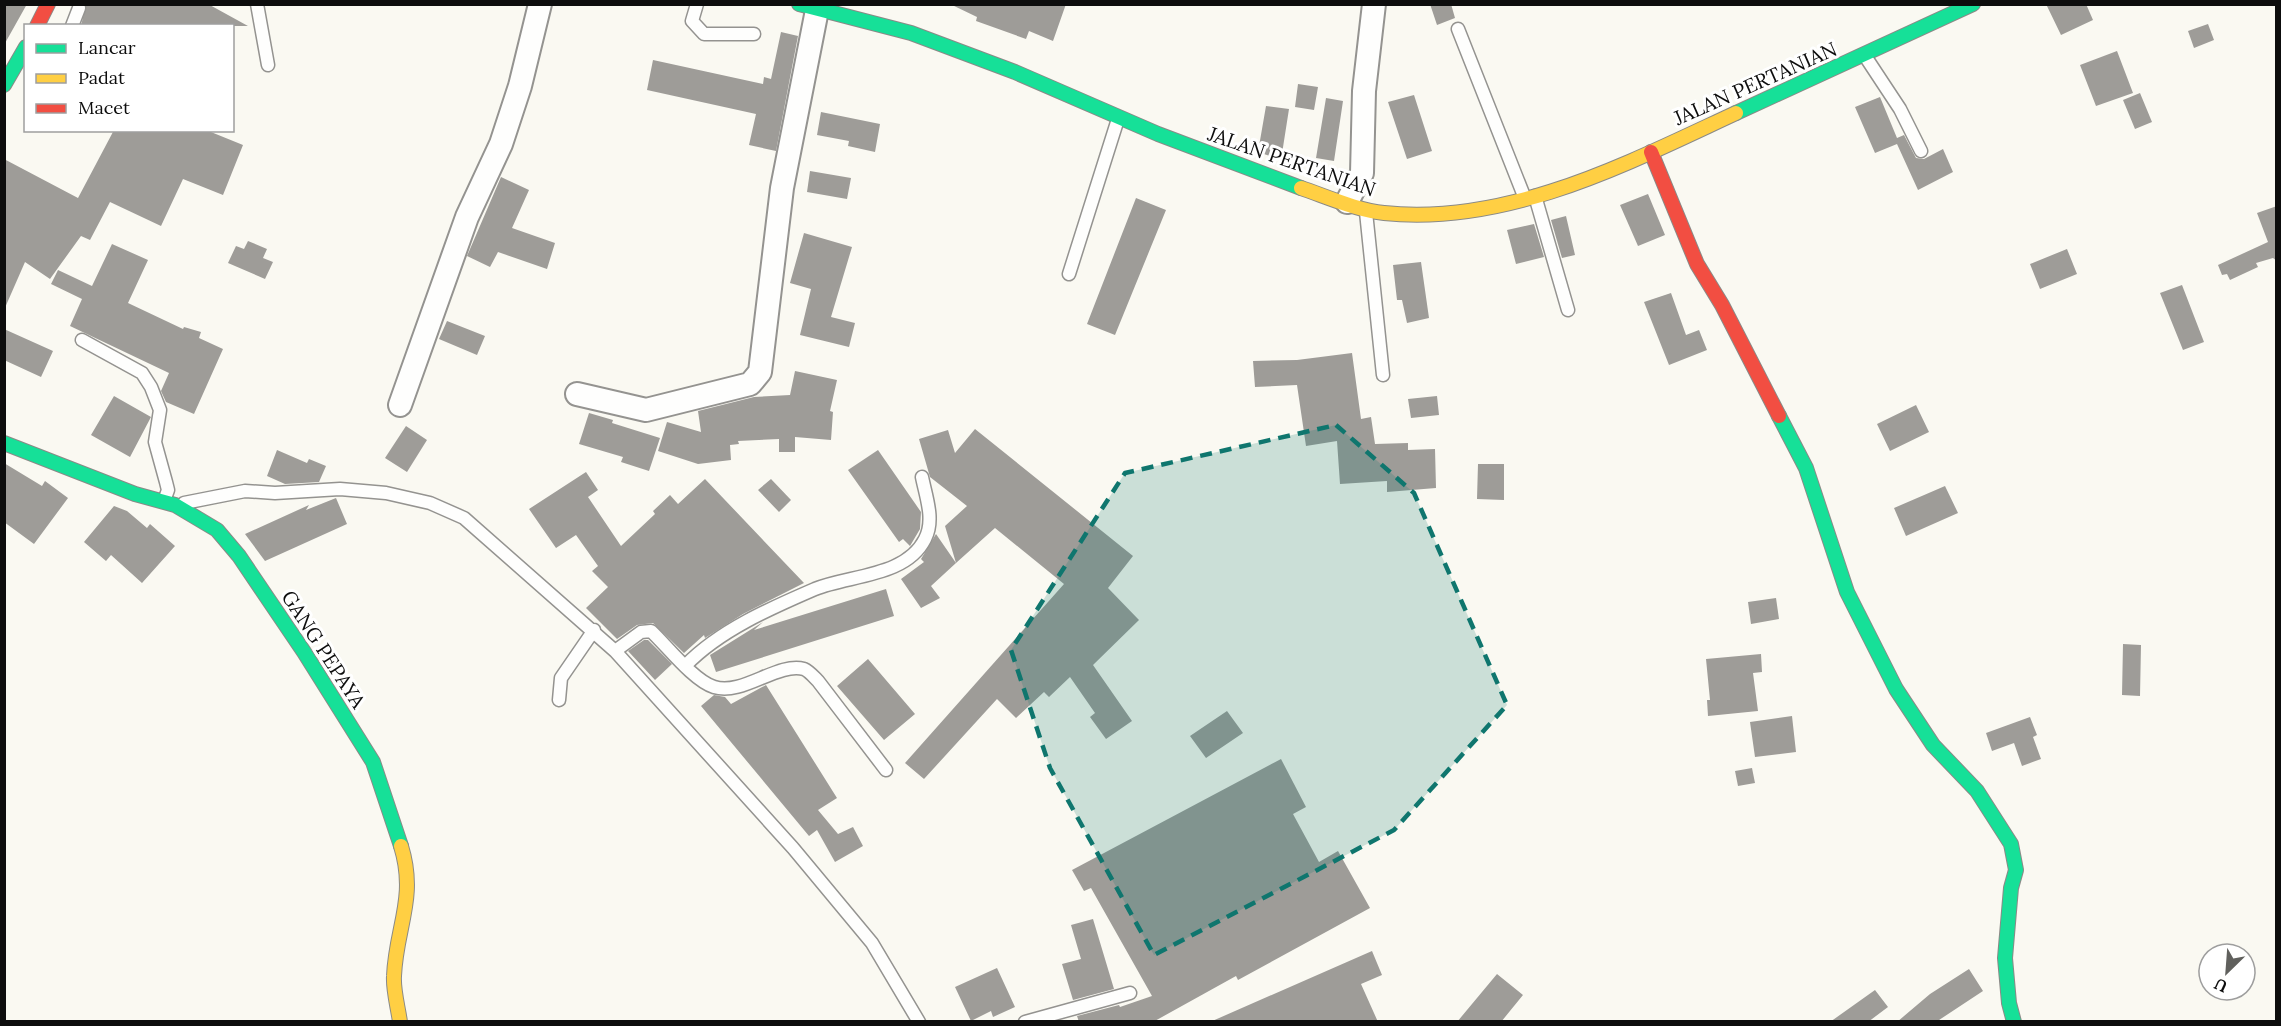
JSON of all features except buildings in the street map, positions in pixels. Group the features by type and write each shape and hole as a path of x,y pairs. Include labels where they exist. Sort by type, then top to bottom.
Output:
{"street":[{"path":"38,24 48,4"},
{"path":"400,405 467,217 501,144 520,86 540,4"},
{"path":"1356,205 1362,173 1364,91 1374,4"},
{"name":"JALAN PERTANIAN","path":"808,7 911,33 1016,72 1118,118 1303,189 1382,213 1432,215 1564,188 1651,152 1865,56 1972,4"},
{"path":"577,394 646,410 750,384 760,372 782,188 808,7"},
{"path":"4,85 20,68"},
{"path":"1651,152 1697,264 1722,306 1806,468 1847,592 1869,638 1896,689 1933,744 1977,791 2011,844 2016,870 2011,888 2006,958 2009,1004 2014,1022"},
{"name":"GANG PEPAYA","path":"4,443 135,494 169,503 217,530 239,556 304,652 373,762 406,863 408,902 394,976 400,1022"}],"lane":[{"path":"258,4 268,65"},
{"path":"697,4 692,21 704,34 754,34"},
{"path":"73,24 79,8"},
{"path":"1458,29 1530,196 1568,310"},
{"path":"1865,56 1900,109 1921,152"},
{"path":"1069,274 1118,118"},
{"path":"1356,205 1383,375"},
{"path":"82,340 142,373 151,387 160,410 155,442 168,490 169,503 245,491 274,493 340,489 386,493 430,503 464,519 594,630 615,651 793,848 872,943 919,1022"},
{"path":"686,665 705,645 817,588 899,564 924,541 928,532 930,519 922,477"},
{"path":"559,700 561,678 594,630"},
{"path":"615,651 641,632 651,631 711,686 720,688 742,685 792,668 806,669 818,681 886,770"},
{"path":"1025,1022 1130,993"}],"highlighted area":[{"path":"1336,425 1414,493 1507,705 1394,830 1154,955 1050,768 1011,650 1125,473"}],"traffic: fast":[{"path":"799,4 911,33 1015,72 1158,134 1301,188"},
{"path":"1736,113 1973,4"},
{"path":"4,85 24,50"},
{"path":"1779,416 1806,468 1847,592 1896,689 1933,745 1977,791 2011,844 2016,870 2011,888 2005,958 2009,1003 2014,1022"},
{"path":"4,443 135,494 175,505 217,530 239,556 304,652 373,762 401,846"}],"traffic: slow":[{"path":"1301,188 1374,212 1430,214 1476,210 1566,187 1653,152 1736,113"},
{"path":"400,1022 394,981 407,881 401,846"}],"traffic: jam":[{"path":"38,24 48,4"},
{"path":"1651,152 1697,264 1722,305 1779,416"}]}
